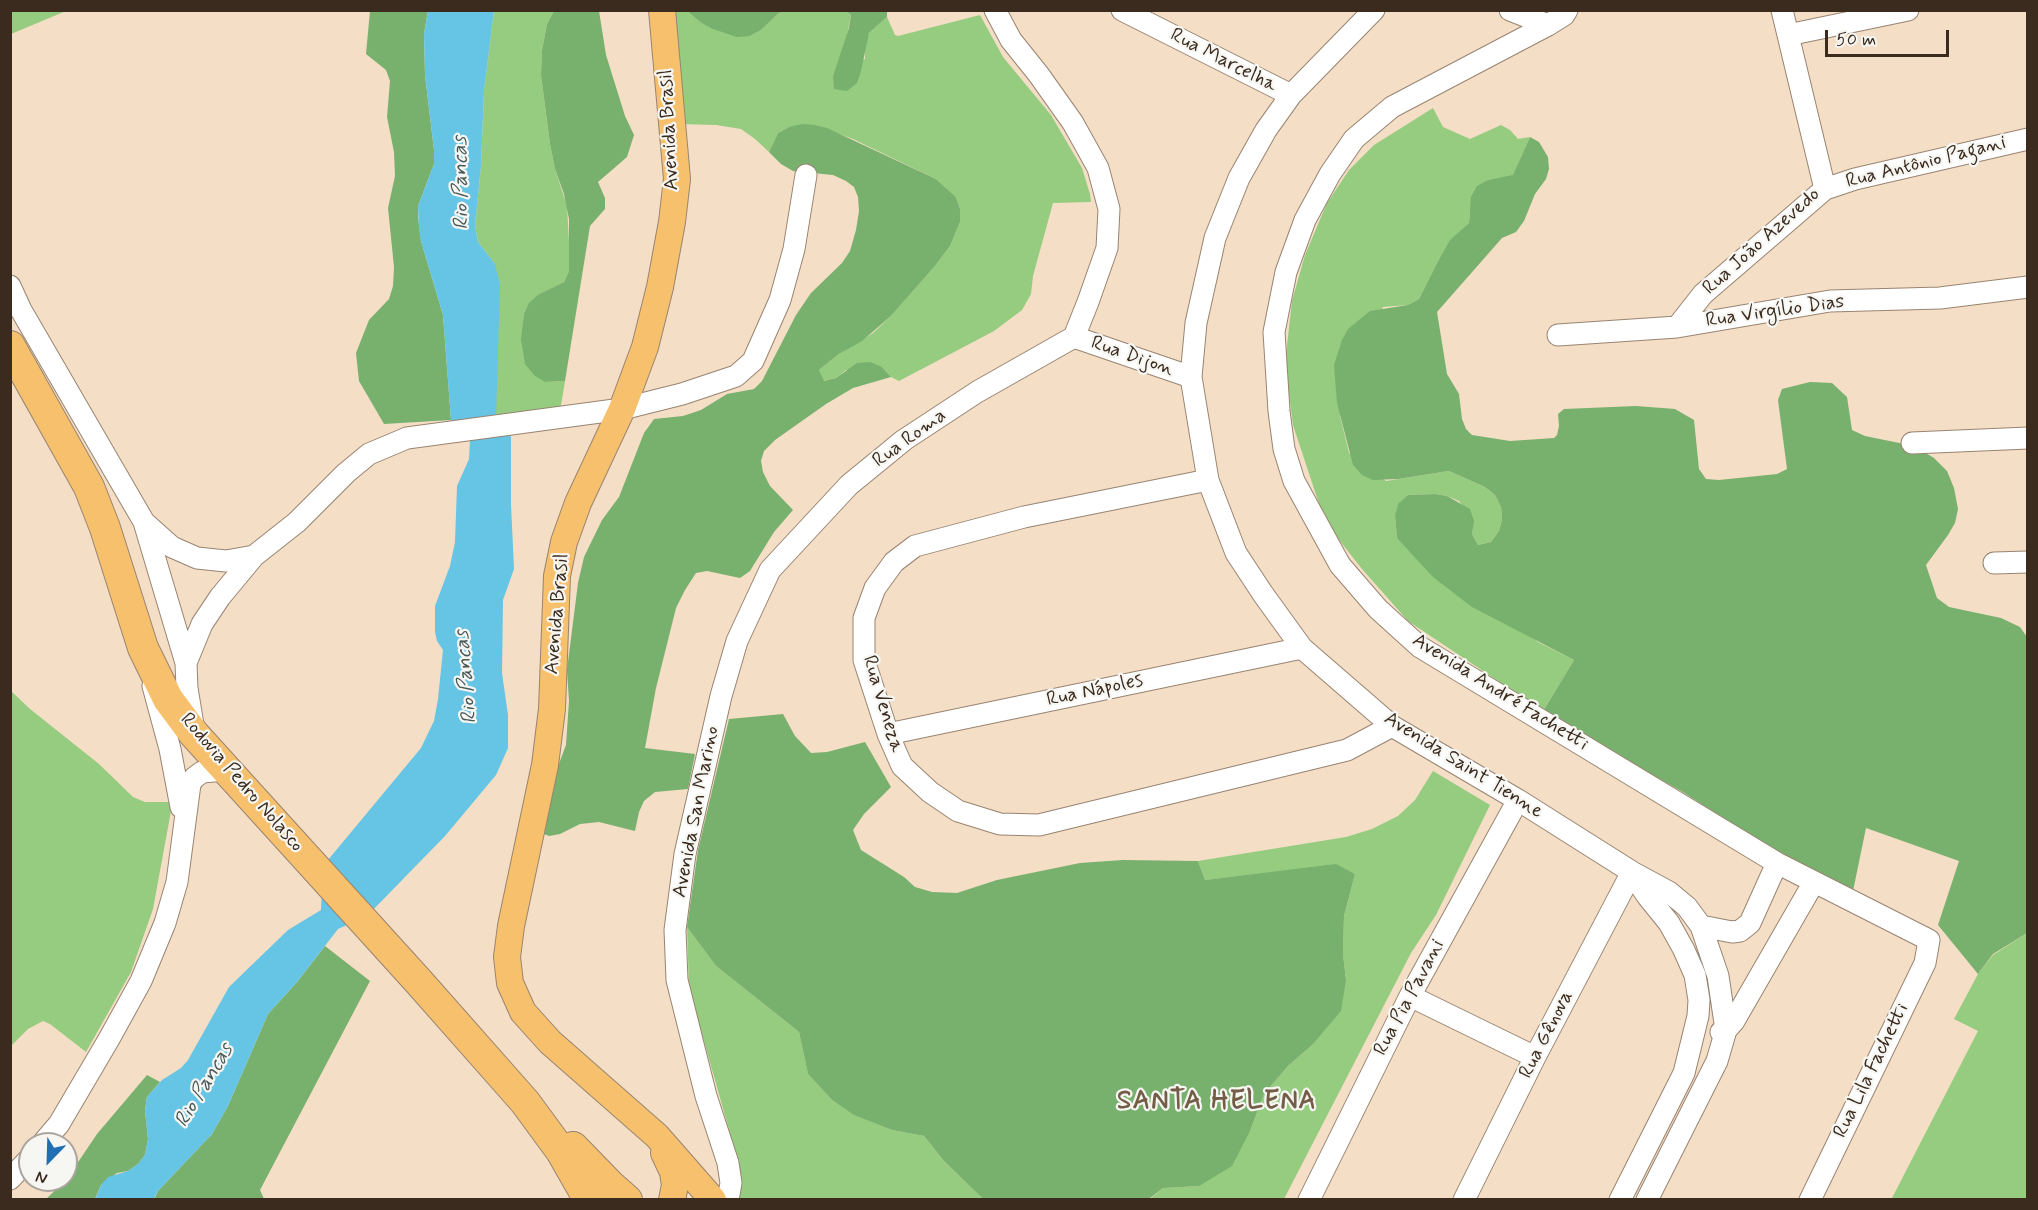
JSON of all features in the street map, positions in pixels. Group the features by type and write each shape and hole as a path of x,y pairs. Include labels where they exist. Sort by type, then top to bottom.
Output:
{"highway":[{"name":"Rodovia Pedro Nolasco","path":"10,346 89,487 105,528 142,648 168,699 194,734 525,1102 561,1151 589,1200"},
{"name":"Rodovia Pedro Nolasco","path":"525,1102 554,1126 627,1200"}],"main road":[{"name":"Avenida Brasil","path":"662,10 676,179 672,222 660,287 645,347 622,409 578,503 564,542 558,576 552,710 545,765 511,926 507,957 510,984 523,1012 550,1042 657,1136 712,1200"},
{"name":"Avenida Brasil","path":"657,1136 673,1172 675,1185 672,1200"}],"street":[{"path":"995,10 1011,40 1073,123 1098,168 1108,210 1107,248 1074,337"},
{"name":"Rua Marcelha","path":"1122,10 1291,95"},
{"name":"Avenida Saint Tienne","path":"1374,10 1291,95 1266,130 1239,178 1215,238 1196,323 1191,377 1208,480 1236,553 1302,648 1392,726 1518,800 1632,872 1669,892 1687,907 1701,926 1719,976 1726,1030"},
{"path":"1510,10 1548,25"},
{"name":"Avenida André Fachetti","path":"1567,10 1564,15 1548,25 1392,107 1354,139 1330,174 1305,220 1286,272 1274,332 1284,449 1294,481 1340,565 1378,609 1420,647 1777,862 1929,940"},
{"name":"Rua João Azevedo","path":"1677,327 1703,294 1825,189 1782,10"},
{"path":"1788,35 1908,10"},
{"name":"Rua Antônio Pagani","path":"1825,189 1856,179 2028,139"},
{"path":"186,663 202,624 220,597 254,556 297,522 346,473 369,454 407,438 622,409 682,394 736,376 753,361 780,300 794,249 806,175"},
{"path":"10,286 144,522 186,663 187,688 194,734"},
{"name":"Rua Virgílio Dias","path":"1558,335 1677,327 1830,301 1940,298 2028,287"},
{"name":"Rua Dijon","path":"1074,337 1191,377"},
{"name":"Rua Roma","path":"770,570 849,485 904,440 977,392 1074,337"},
{"path":"1912,443 2028,438"},
{"name":"Rua Veneza","path":"1208,480 1013,520 915,546 894,562 875,588 864,618 864,660 888,734 902,765 930,792 958,811 1000,824 1039,825 1347,750 1392,726"},
{"path":"144,522 172,547 197,558 226,561 254,556"},
{"path":"1994,563 2028,562"},
{"name":"Avenida San Marino","path":"728,1200 731,1183 728,1163 706,1096 677,980 675,930 685,854 721,696 737,641 770,570"},
{"path":"142,648 170,749 184,823"},
{"name":"Rua Nápoles","path":"888,734 1302,648"},
{"path":"52,1132 59,1124 141,981 165,923 177,882 189,791 194,778 202,772 226,770"},
{"name":"Rua Pia Pavani","path":"1309,1200 1410,996 1518,800"},
{"path":"1701,926 1732,932 1740,931 1750,923 1777,862"},
{"name":"Avenida Saint Tienne","path":"1620,1200 1684,1073 1694,1037 1699,1000 1695,975 1669,923 1632,872"},
{"name":"Rua Gênova","path":"1464,1200 1535,1057 1632,872"},
{"path":"1647,1200 1717,1061 1726,1030 1746,1001 1814,882"},
{"name":"Rua Lila Fachetti","path":"1810,1200 1924,963 1929,940"},
{"path":"1410,996 1535,1057"},
{"path":"1694,1037 1726,1030"}],"green space":[{"path":"11,10 66,10 66,11 11,34"},
{"path":"370,11 428,11 424,34 425,75 434,164 418,206 418,217 421,241 443,315 451,420 384,424 359,381 356,353 369,320 389,299 393,286 394,267 388,208 395,176 394,152 387,117 390,81 386,70 366,54"},
{"path":"494,11 554,11 547,24 542,50 541,75 550,144 567,206 570,258 569,271 564,282 539,294 524,314 523,326 545,382 565,381 560,411 496,417 495,264 478,242 475,225 481,166 484,91"},
{"path":"554,11 599,11 606,55 625,116 634,135 627,157 598,182 605,198 605,209 590,226 565,381 545,382 535,376 525,364 521,339 524,314 529,303 539,294 564,282 569,271 569,219 550,144 541,75 542,50 547,24"},
{"path":"671,11 687,11 700,22 750,36 761,30 779,13 846,11 851,15 846,41 837,65 865,59 865,45 869,33 887,17 895,35 898,36 980,15 1003,57 1051,115 1082,168 1090,194 1091,202 1053,203 1033,276 1031,294 1022,310 994,331 899,381 891,377 882,367 846,370 836,378 823,381 819,370 839,354 873,333 935,266 950,246 960,222 960,209 956,197 936,179 853,139 815,125 789,127 778,133 769,152 741,129 716,125 678,124"},
{"path":"687,11 785,11 779,13 761,30 750,36 737,37 713,29"},
{"path":"846,11 887,11 887,17 869,33 857,83 847,91 834,89 833,76 849,28 851,15"},
{"path":"1433,108 1443,127 1470,139 1501,125 1510,130 1518,139 1530,137 1513,176 1488,180 1470,210 1469,223 1450,241 1419,299 1408,305 1383,307 1340,416 1349,453 1386,481 1449,471 1485,487 1495,495 1501,507 1502,519 1499,531 1491,542 1478,545 1472,534 1473,521 1459,501 1435,494 1408,495 1395,516 1397,538 1538,642 1574,660 1542,713 1408,621 1362,569 1325,522 1293,425 1285,363 1292,301 1305,255 1327,203 1349,170 1374,145"},
{"path":"802,124 827,128 936,179 956,197 960,209 960,222 950,246 891,316 862,341 839,354 819,370 824,381 836,378 857,363 870,362 882,367 891,377 853,388 775,440 764,451 761,461 763,472 770,486 793,510 774,532 750,571 740,578 707,571 696,573 676,608 656,688 645,748 695,754 688,789 655,792 644,801 635,831 599,822 580,824 560,834 549,836 544,834 541,824 542,809 566,745 569,701 567,670 578,583 584,557 602,520 619,497 644,433 654,419 683,416 701,410 727,394 754,389 762,381 796,315 811,293 842,263 850,251 859,211 858,197 854,187 833,175 793,171 781,164 769,152 778,133"},
{"path":"1530,137 1539,142 1548,157 1549,169 1524,221 1516,232 1502,238 1437,312 1447,374 1459,394 1462,419 1466,429 1472,435 1510,441 1554,438 1559,426 1558,414 1564,409 1636,406 1675,409 1694,420 1699,469 1706,479 1719,480 1777,474 1787,469 1778,400 1782,389 1810,382 1832,383 1847,397 1852,430 1865,436 1914,446 1934,458 1947,471 1954,488 1958,509 1955,523 1926,565 1937,598 1949,607 2001,618 2020,627 2027,637 2027,933 1993,954 1978,974 1938,925 1959,861 1866,828 1853,891 1817,878 1681,791 1542,713 1574,660 1472,607 1433,577 1397,538 1395,516 1398,504 1408,495 1435,494 1447,496 1470,509 1474,521 1472,534 1478,545 1491,542 1499,531 1502,519 1501,507 1495,495 1485,487 1449,471 1398,479 1373,480 1362,475 1353,465 1337,403 1334,365 1342,340 1348,329 1370,311 1408,305 1419,299 1450,240 1469,223 1471,197 1477,186 1488,180 1513,175"},
{"path":"10,690 30,709 99,764 133,797 145,802 171,802 153,909 131,972 86,1052 43,1021 28,1029 11,1046"},
{"path":"783,714 795,736 811,753 827,752 865,742 891,787 864,814 853,830 861,850 904,877 915,887 932,892 957,893 997,880 1080,863 1123,860 1198,861 1205,880 1336,864 1355,874 1344,916 1343,954 1346,980 1341,1011 1312,1045 1288,1066 1264,1094 1250,1131 1232,1166 1199,1186 1163,1188 1149,1199 983,1199 944,1161 924,1136 892,1130 854,1115 832,1100 808,1074 799,1032 716,966 687,927 698,850 729,719"},
{"path":"1433,771 1490,805 1436,915 1411,953 1284,1199 1149,1200 1163,1188 1199,1186 1250,1131 1264,1094 1288,1066 1312,1045 1346,980 1343,954 1344,916 1355,874 1336,865 1205,880 1198,861 1346,837 1372,829 1398,816 1415,800"},
{"path":"687,927 716,966 799,1032 808,1074 832,1100 855,1115 892,1130 924,1136 944,1161 983,1199 735,1199 737,1189 733,1144 689,988"},
{"path":"2027,933 2027,1199 1891,1200 1978,1031 1954,1019 1978,974 1993,955"},
{"path":"325,946 370,981 260,1190 264,1199 154,1200 158,1191 212,1134 228,1106 268,1014"},
{"path":"147,1075 160,1082 147,1097 145,1110 148,1139 145,1155 138,1164 128,1171 117,1173 101,1185 95,1199 45,1200 53,1192 78,1192 78,1162 97,1134"}],"water":[{"name":"Rio Pancas","path":"428,11 494,11 484,91 481,166 475,225 478,242 495,264 500,285 496,417 511,437 514,569 503,600 502,673 508,715 508,748 496,775 445,836 367,916 338,929 297,982 268,1014 228,1106 212,1134 158,1191 154,1199 95,1200 101,1185 108,1177 128,1171 145,1155 148,1139 145,1110 147,1097 162,1080 181,1068 188,1060 229,987 288,930 321,910 323,866 421,748 434,721 443,650 437,641 435,632 435,606 450,566 455,542 457,486 469,459 470,440 451,420 443,315 419,230 418,206 434,164 425,75 424,34"}],"district":[{"name":"SANTA HELENA","path":"1217,1103"}]}
